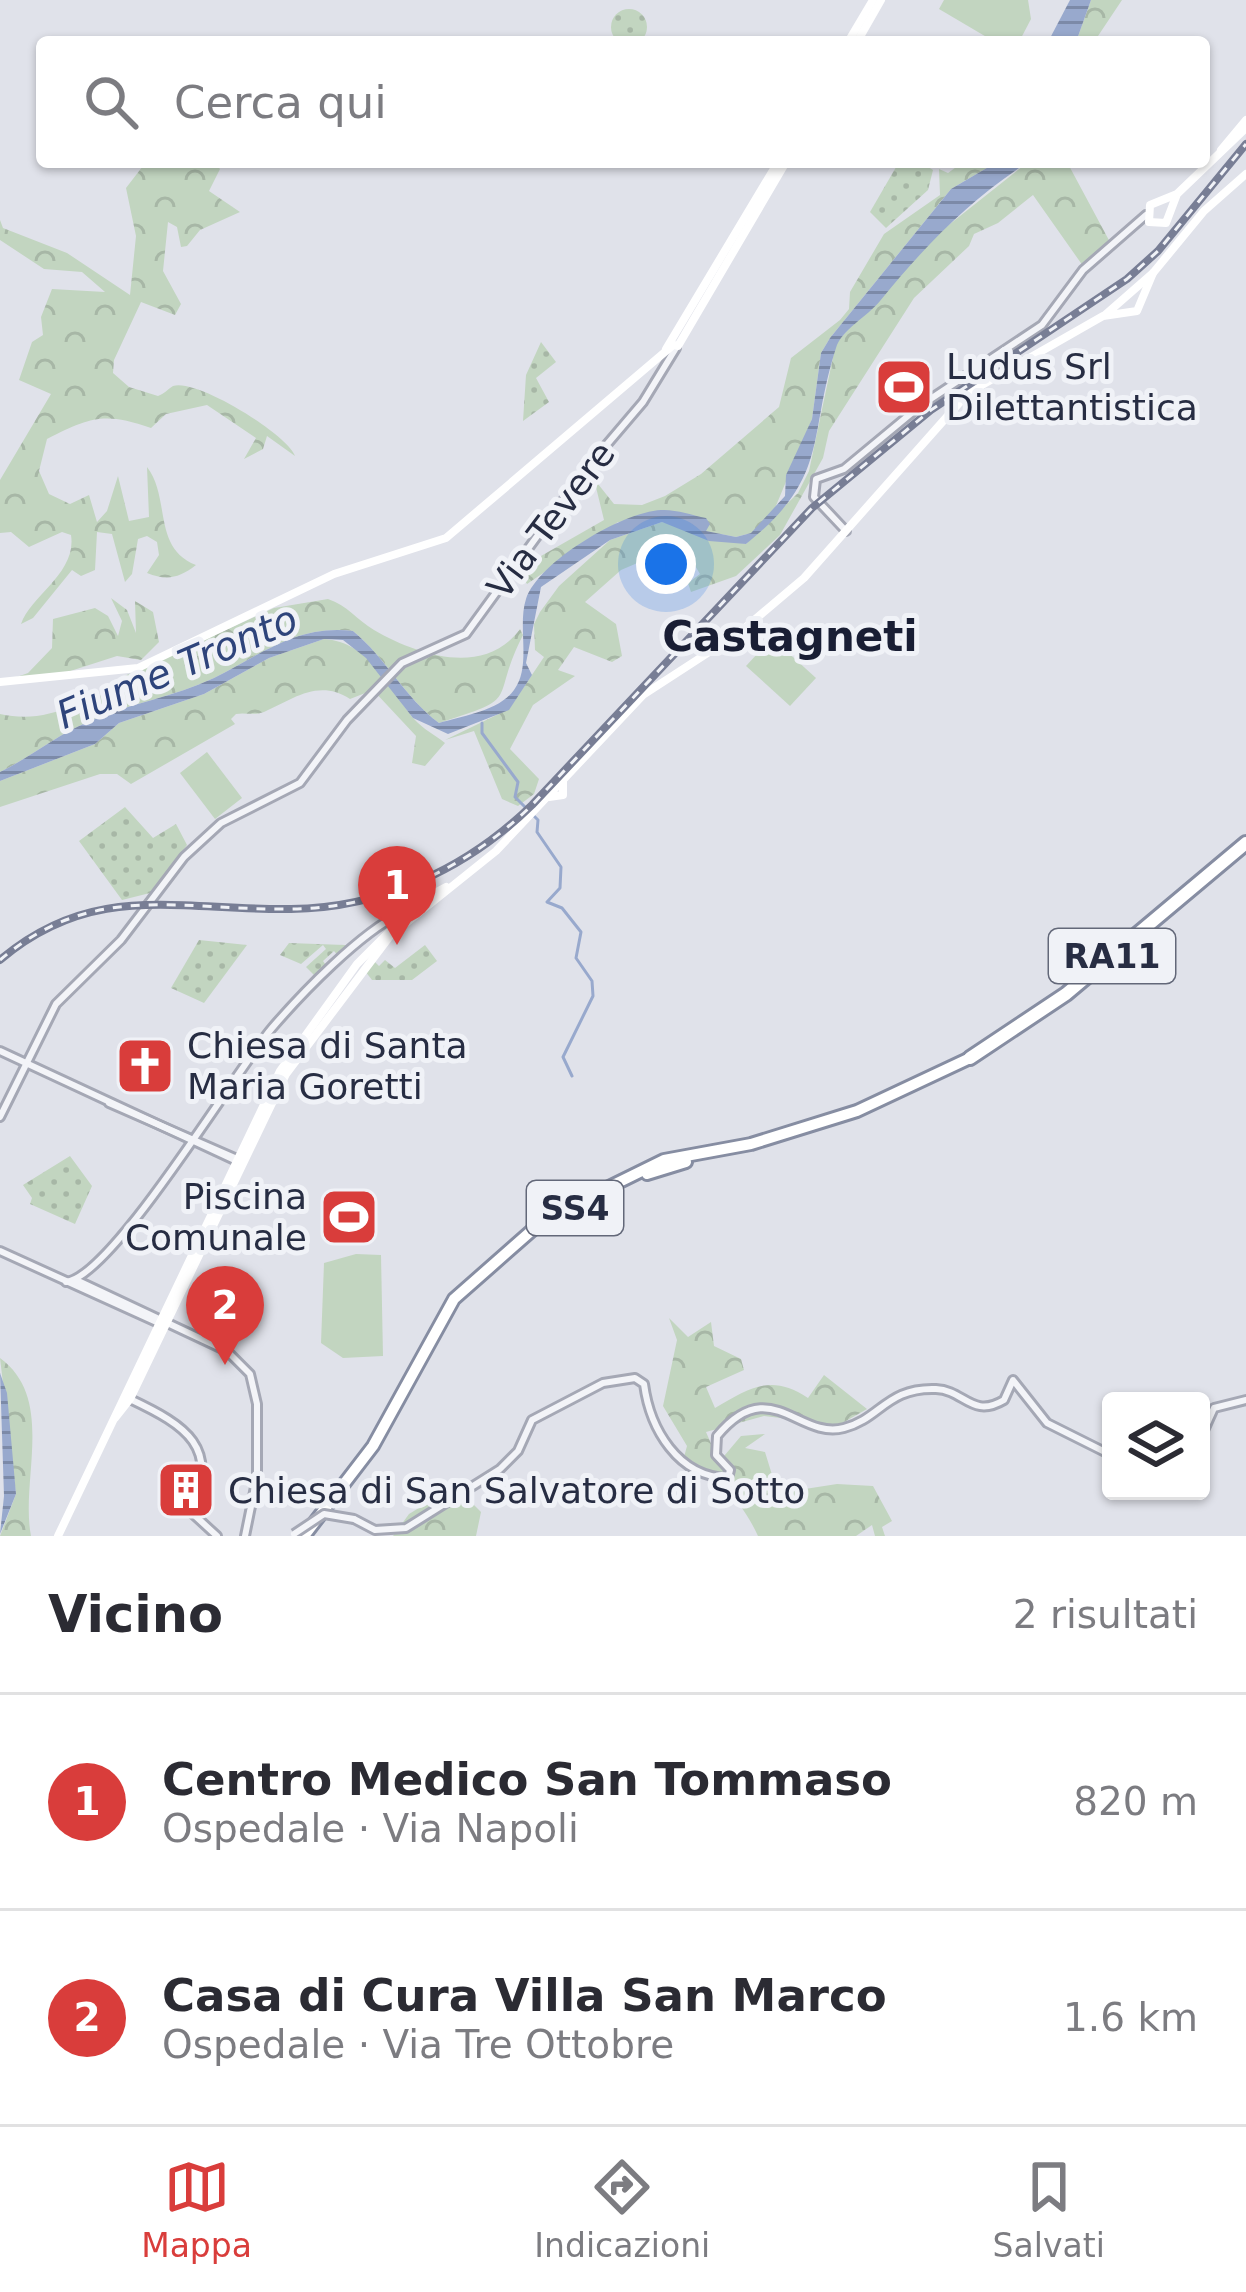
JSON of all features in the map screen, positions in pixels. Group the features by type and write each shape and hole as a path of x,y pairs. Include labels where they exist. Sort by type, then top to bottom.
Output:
{"highway":[{"name":"RA11","path":"972,1061 1066,994 1246,843"},
{"name":"RA11","path":"972,1061 1089,984 1246,853"},
{"name":"SS4","path":"302,1535 373,1446 454,1299 482,1269 546,1218 664,1160 751,1144 857,1111 972,1061"},
{"name":"SS4","path":"302,1535 374,1455 459,1303 543,1227 633,1179 859,1118 972,1061"}],"main road":[{"path":"856,36 877,0"},
{"path":"1210,163 1246,124"},
{"path":"0,682 137,668 334,574 428,546 474,515 674,346 778,168"},
{"path":"1166,206 1150,205 1147,219 1165,224 1166,206 1205,168"},
{"path":"1103,316 1137,311 1154,273 1204,211 1246,174"},
{"path":"58,1536 236,1160 302,1036 374,939 464,881 643,695 748,626 838,542 968,394 1103,316 1154,273"},
{"path":"1125,293 1142,298"},
{"path":"1125,293 1126,312"},
{"path":"236,1160 308,1040 406,916"}],"street":[{"path":"847,532 812,491 818,478 844,469 920,406 1042,325 1083,270 1147,219"},
{"name":"Via Tevere","path":"25,1064 52,1009 121,940 194,845 226,820 298,784 344,723 407,660 449,646 466,634 596,456 643,402 674,346"},
{"path":"837,523 854,523"},
{"path":"837,523 838,542"},
{"path":"66,1282 76,1280 118,1240 268,1032 316,981 374,939 383,927 406,916"},
{"path":"0,1051 236,1160"},
{"path":"0,1118 25,1064"},
{"path":"0,1251 238,1359 255,1386 256,1495 245,1536"},
{"path":"76,1280 160,1323"},
{"path":"302,1535 324,1514 355,1519 375,1530 406,1528 500,1469 518,1451 532,1420 603,1383 635,1378 644,1384 649,1410 670,1452 718,1478 728,1478 730,1470 716,1455 717,1436 737,1418 763,1408 780,1408 825,1429 844,1428 890,1396 940,1388 972,1407 986,1408 1004,1400 1013,1380 1047,1424 1102,1451"},
{"path":"126,1398 170,1420 199,1448 205,1476 191,1512 217,1536"},
{"path":"1210,1417 1214,1408 1246,1400"}],"green space":[{"path":"944,0 1028,0 1031,19 1022,36 985,36 939,9"},
{"path":"1091,0 1122,0 1098,36 1078,36"},
{"path":"622,11 636,11 645,20 644,36 613,34 613,20"},
{"path":"141,168 219,168 209,191 240,212 200,230 181,247 177,227 168,222 163,271 181,304 175,315 141,302 114,360 113,373 129,387 158,396 173,386 185,386 220,399 276,435 295,456 267,436 263,449 244,459 256,438 207,405 166,414 151,428 98,419 47,439 39,471 49,494 70,504 89,495 97,522 107,511 118,476 129,521 149,517 147,467 173,547 196,565 173,577 147,573 159,555 157,542 147,536 138,539 132,574 125,582 112,534 97,532 95,570 81,576 72,570 33,618 21,624 67,561 71,535 62,532 29,547 11,532 0,533 0,480 51,394 19,380 32,342 43,335 41,317 52,289 105,292 82,272 44,269 0,240 0,220 3,228 67,253 130,295 136,236 126,188"},
{"path":"896,168 933,170 928,190 886,228 870,212"},
{"path":"955,168 987,168 951,189 830,338 821,353 812,419 773,513 751,533 736,537 705,531 706,518 618,522 527,584 522,576 541,556 604,520 594,479 614,504 642,505 701,474 779,407 791,358 840,320 849,309 850,292 884,234 940,195 939,169 948,173"},
{"path":"1020,168 1070,168 1111,244 1083,266 1033,195 998,223 974,234 969,246 914,298 829,431 823,458 780,535 736,576 691,592 688,583 700,574 682,544 621,570 585,602 616,624 622,656 612,662 574,647 558,670 575,676 533,705 510,749 539,779 534,794 518,806 502,799 474,731 445,740 509,709 544,657 535,650 534,624 559,586 610,540 662,522 746,544 798,493 809,471 836,343 926,243"},
{"path":"541,342 556,362 536,378 549,402 523,421 526,375"},
{"path":"111,598 127,610 136,633 135,601 153,612 159,642 141,660 117,656 55,676 11,679 28,673 52,648 53,619 95,608 108,616 118,636 122,621"},
{"path":"328,599 374,630 431,654 470,657 506,644 520,629 523,635 500,695 483,708 439,723 353,631 315,632 264,651 199,685 90,721 0,772 0,714 34,716 63,710 126,687 128,682 120,678 274,608"},
{"path":"772,638 816,678 790,706 746,666"},
{"path":"324,639 366,657 414,719 445,743 425,766 412,763 416,736 373,690 350,699 316,691 260,713 236,714 231,719 235,724 131,784 117,774 100,774 0,807 0,781 95,744 119,723 204,694 269,658"},
{"path":"207,752 242,798 215,819 180,773"},
{"path":"125,807 153,838 176,824 187,845 150,893 122,900 79,841"},
{"path":"199,940 247,945 204,1003 171,988"},
{"path":"289,943 345,945 348,947 340,958 334,951 323,961 328,968 314,975 306,967 326,949 323,945 301,964 280,955"},
{"path":"425,945 437,961 412,980 372,980 365,971 373,960 379,966 385,960 395,968"},
{"path":"70,1156 92,1186 75,1224 30,1204 32,1198 23,1185"},
{"path":"356,1254 381,1255 383,1356 343,1358 321,1343 324,1263"},
{"path":"669,1318 688,1337 711,1322 714,1346 741,1359 744,1370 706,1387 715,1408 761,1386 783,1386 808,1398 824,1375 867,1409 839,1425 764,1416 706,1432 719,1462 741,1436 765,1434 745,1448 765,1452 773,1478 792,1491 837,1484 873,1486 892,1521 882,1527 885,1536 875,1536 872,1525 856,1536 758,1536 727,1490 684,1457 687,1446 663,1406 677,1340"},
{"path":"0,1358 17,1375 32,1418 31,1536 0,1536 16,1494"},
{"path":"455,1486 481,1512 476,1536 393,1536 409,1514"}],"water":[{"path":"1070,0 1091,0 1078,36 1051,36"},
{"path":"987,168 1020,168 948,226 839,341 804,476 773,520 746,544 709,541 662,522 610,540 541,587 526,663 532,675 509,710 448,734 413,718 366,658 343,640 324,639 269,658 204,694 119,723 95,744 0,781 0,772 78,726 199,685 280,643 315,632 353,631 439,723 499,703 514,690 522,670 526,599 547,570 583,541 625,520 661,510 706,518 710,524 706,531 736,537 751,533 785,496 786,475 812,419 821,353 951,189"},
{"path":"0,1373 7,1393 16,1494 0,1534 4,1496"}],"waterway":[{"path":"482,723 482,733 518,782 515,797 538,820 537,832 561,867 560,888 547,902 562,908 581,932 576,958 592,981 593,996 563,1057 572,1076"}],"railway":[{"path":"0,960 35,935 104,909 140,905 325,907 390,893 480,848 532,805 812,508 931,410 1127,279 1158,251 1246,144"}],"place":[{"name":"Ludus Srl Dilettantistica","path":"904,387"},
{"name":"Centro Medico San Tommaso","path":"397,945"},
{"name":"Chiesa di Santa Maria Goretti","path":"145,1066"},
{"name":"Piscina Comunale","path":"349,1217"},
{"name":"Casa di Cura Villa San Marco","path":"225,1365"},
{"name":"Chiesa di San Salvatore di Sotto","path":"186,1490"}],"district":[{"name":"Castagneti","path":"790,636"}],"water label":[{"name":"Fiume Tronto","path":"177,667"}]}
